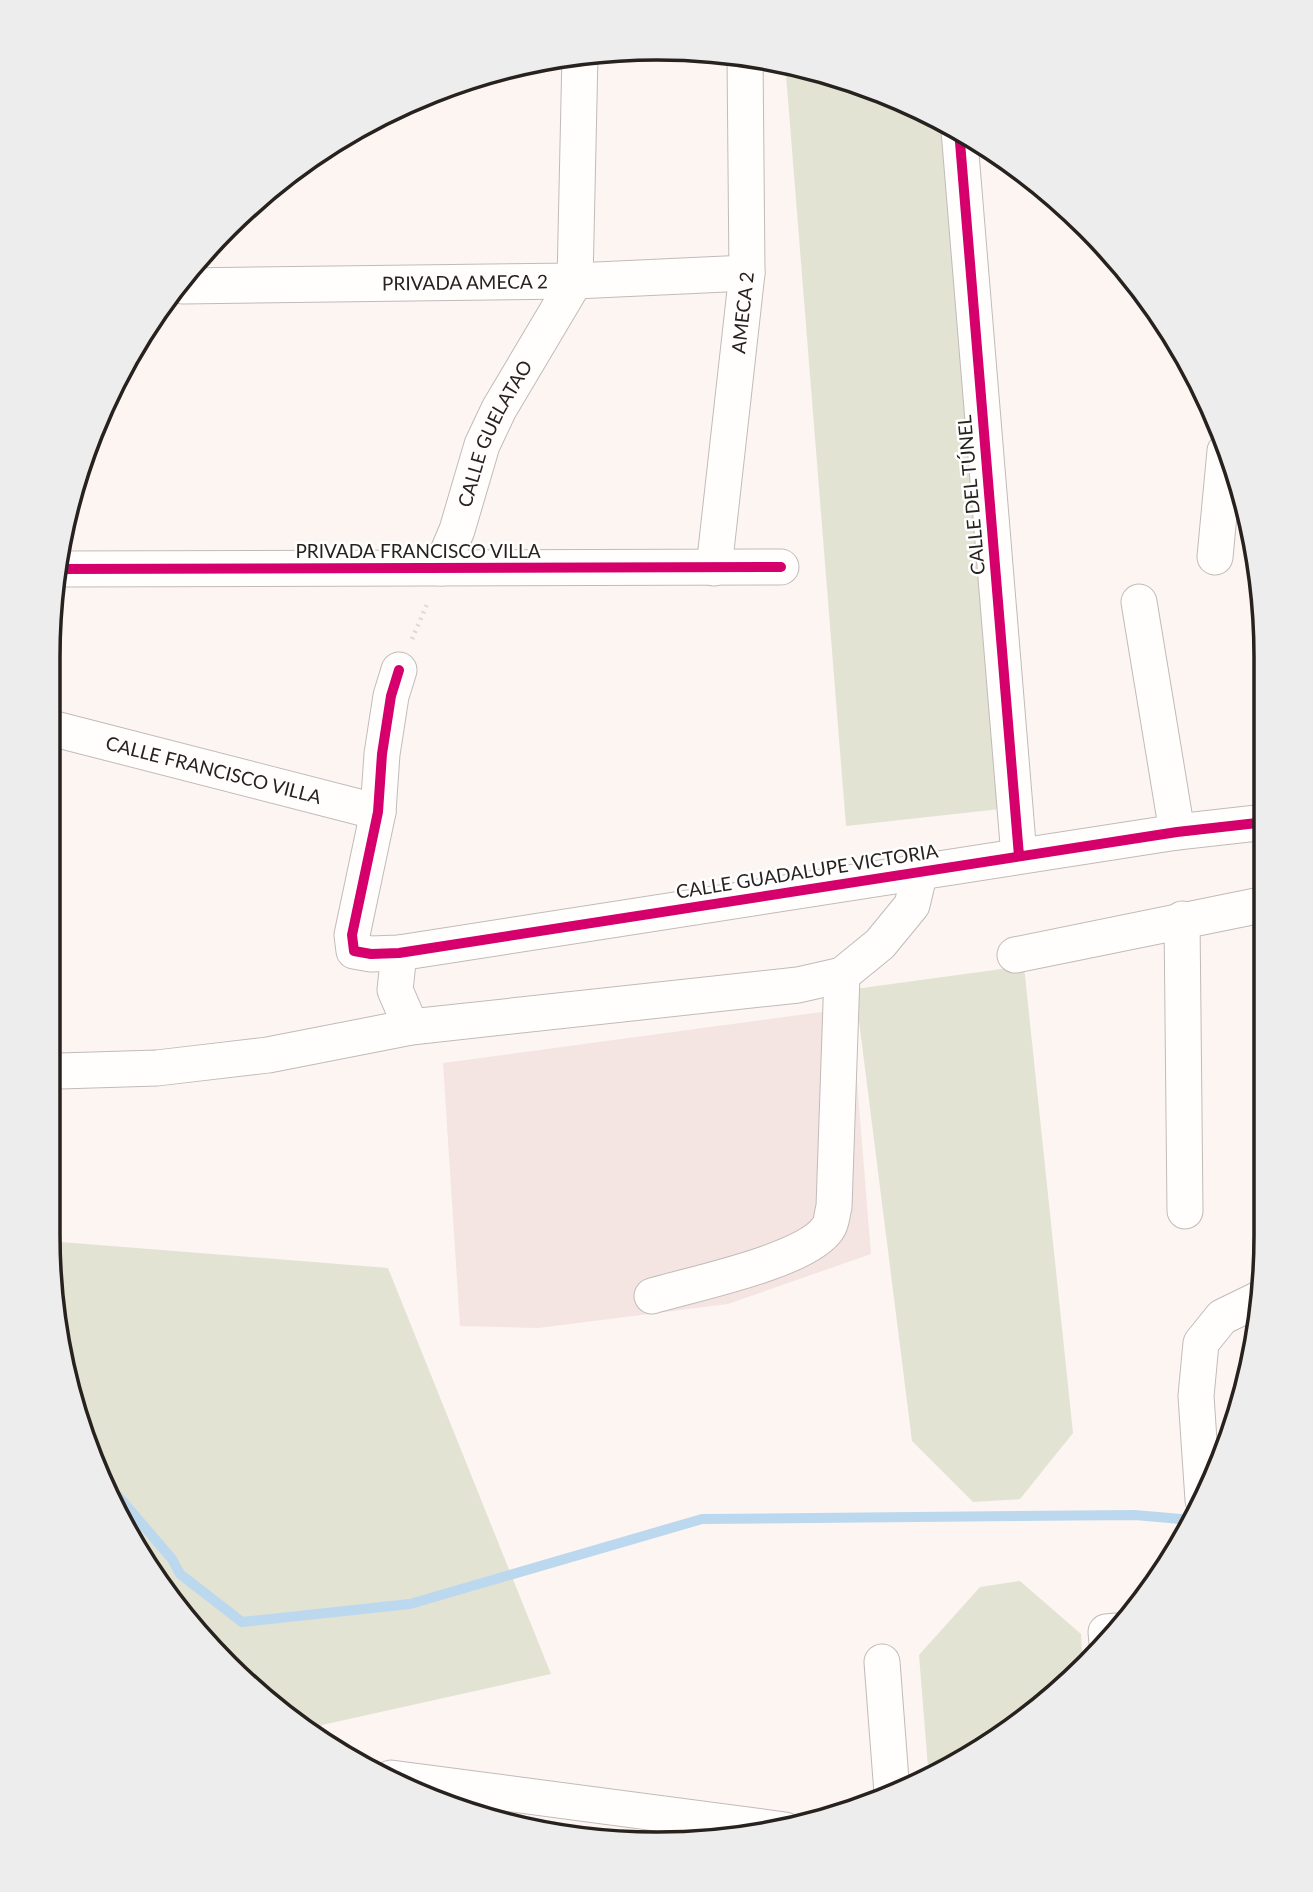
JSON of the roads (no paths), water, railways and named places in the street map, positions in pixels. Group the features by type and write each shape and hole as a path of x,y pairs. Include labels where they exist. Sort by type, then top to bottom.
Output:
{"street":[{"name":"CALLE GUELATAO","path":"441,568 457,530 482,445 499,409 575,281 580,65"},
{"name":"AMECA 2","path":"714,568 747,273 745,67"},
{"name":"CALLE DEL TÚNEL","path":"960,142 1019,856"},
{"name":"PRIVADA AMECA 2","path":"189,286 575,281 747,273"},
{"path":"1215,557 1223,467"},
{"name":"PRIVADA FRANCISCO VILLA","path":"67,569 781,567"},
{"path":"1139,602 1177,832"},
{"path":"379,812 382,754 391,696 399,670"},
{"name":"CALLE FRANCISCO VILLA","path":"60,730 379,812"},
{"name":"CALLE GUADALUPE VICTORIA","path":"379,812 352,935 354,951 371,954 399,953 1177,832 1254,823"},
{"path":"60,1071 171,1066 268,1055 411,1027 798,985 842,975 880,944 912,905 920,871"},
{"path":"1015,955 1254,906"},
{"path":"1182,919 1185,1211"},
{"path":"399,953 395,990 411,1027"},
{"path":"652,1296 780,1260 810,1246 829,1227 834,1207 842,975"},
{"path":"1201,1479 1196,1396 1201,1343 1222,1317 1249,1304"},
{"path":"882,1662 891,1784"},
{"path":"415,1781 747,1825"}],"waterway":[{"path":"121,1499 172,1559 180,1574 242,1622 410,1604 702,1519 1135,1515 1182,1519"}]}
